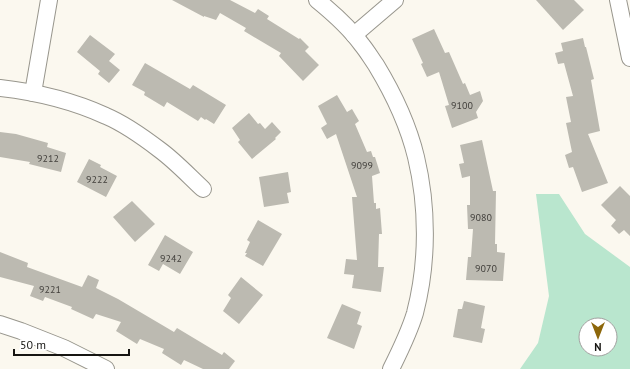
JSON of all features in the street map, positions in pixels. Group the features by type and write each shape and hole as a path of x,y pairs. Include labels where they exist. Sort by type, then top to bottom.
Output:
{"street":[{"path":"33,93 49,0"},
{"path":"317,0 354,35 383,76 396,102 416,156 425,218 424,253 420,288 415,314 404,343 391,369"},
{"path":"354,35 395,0"},
{"path":"618,0 630,58"},
{"path":"0,88 33,93 70,102 107,116 135,132 161,151 203,189"},
{"path":"0,324 64,348 106,369"}],"green space":[{"path":"536,194 559,194 585,234 630,267 630,369 520,369 538,343 549,296"}],"building":[{"path":"172,0 230,0 255,13 258,9 269,16 267,19 299,39 300,38 309,47 305,51 319,65 303,81 279,56 281,53 244,31 246,28 220,13 216,20 204,17"},
{"path":"536,0 574,0 584,10 563,30"},
{"path":"434,29 445,53 449,52 463,84 465,83 470,95 480,91 483,101 476,112 478,118 452,128 445,106 449,105 439,72 427,77 421,64 423,63 412,39"},
{"path":"90,35 115,54 109,61 120,70 109,83 98,74 100,71 77,52"},
{"path":"583,38 594,79 591,80 600,131 588,134 608,183 582,192 573,167 569,168 565,155 572,152 566,123 571,122 566,97 573,96 564,63 558,64 555,53 563,51 561,43"},
{"path":"145,63 190,89 193,85 226,105 214,124 201,117 198,121 167,102 164,107 144,95 145,92 132,85"},
{"path":"337,95 347,112 352,109 359,121 355,124 367,152 371,151 373,157 375,157 380,173 372,176 374,203 376,203 376,209 380,208 382,234 379,234 378,267 384,267 381,292 352,288 354,275 344,274 346,259 357,260 352,197 357,197 336,134 327,139 321,128 327,124 318,106"},
{"path":"249,113 258,124 260,123 265,129 272,122 281,132 275,138 276,139 252,159 238,142 240,140 232,128"},
{"path":"0,132 16,134 48,143 47,147 66,153 61,172 29,164 30,162 0,157"},
{"path":"482,140 493,191 496,191 495,244 497,244 497,252 505,253 503,281 466,280 468,257 471,257 473,229 468,229 467,205 470,205 470,176 462,178 459,164 464,163 460,145"},
{"path":"89,159 117,176 106,197 77,182"},
{"path":"288,172 291,192 287,193 289,203 264,207 259,177"},
{"path":"620,186 630,196 630,236 624,230 619,234 611,226 616,220 601,205"},
{"path":"132,201 155,224 135,242 113,217"},
{"path":"258,220 282,234 263,266 245,256 250,242 247,240"},
{"path":"165,235 193,252 180,274 163,264 159,271 148,265"},
{"path":"0,252 28,263 27,267 82,287 88,275 99,280 96,288 118,299 174,332 177,328 222,355 224,352 235,361 229,369 203,369 184,360 181,365 162,353 164,349 140,339 137,344 116,331 121,322 96,314 93,319 71,309 72,307 45,297 43,301 30,296 34,286 0,277"},
{"path":"241,277 263,295 239,324 223,311 231,298 228,295"},
{"path":"464,301 485,306 481,328 485,329 482,343 453,337 458,309 462,309"},
{"path":"342,304 361,312 357,324 362,326 354,349 327,338"}]}
